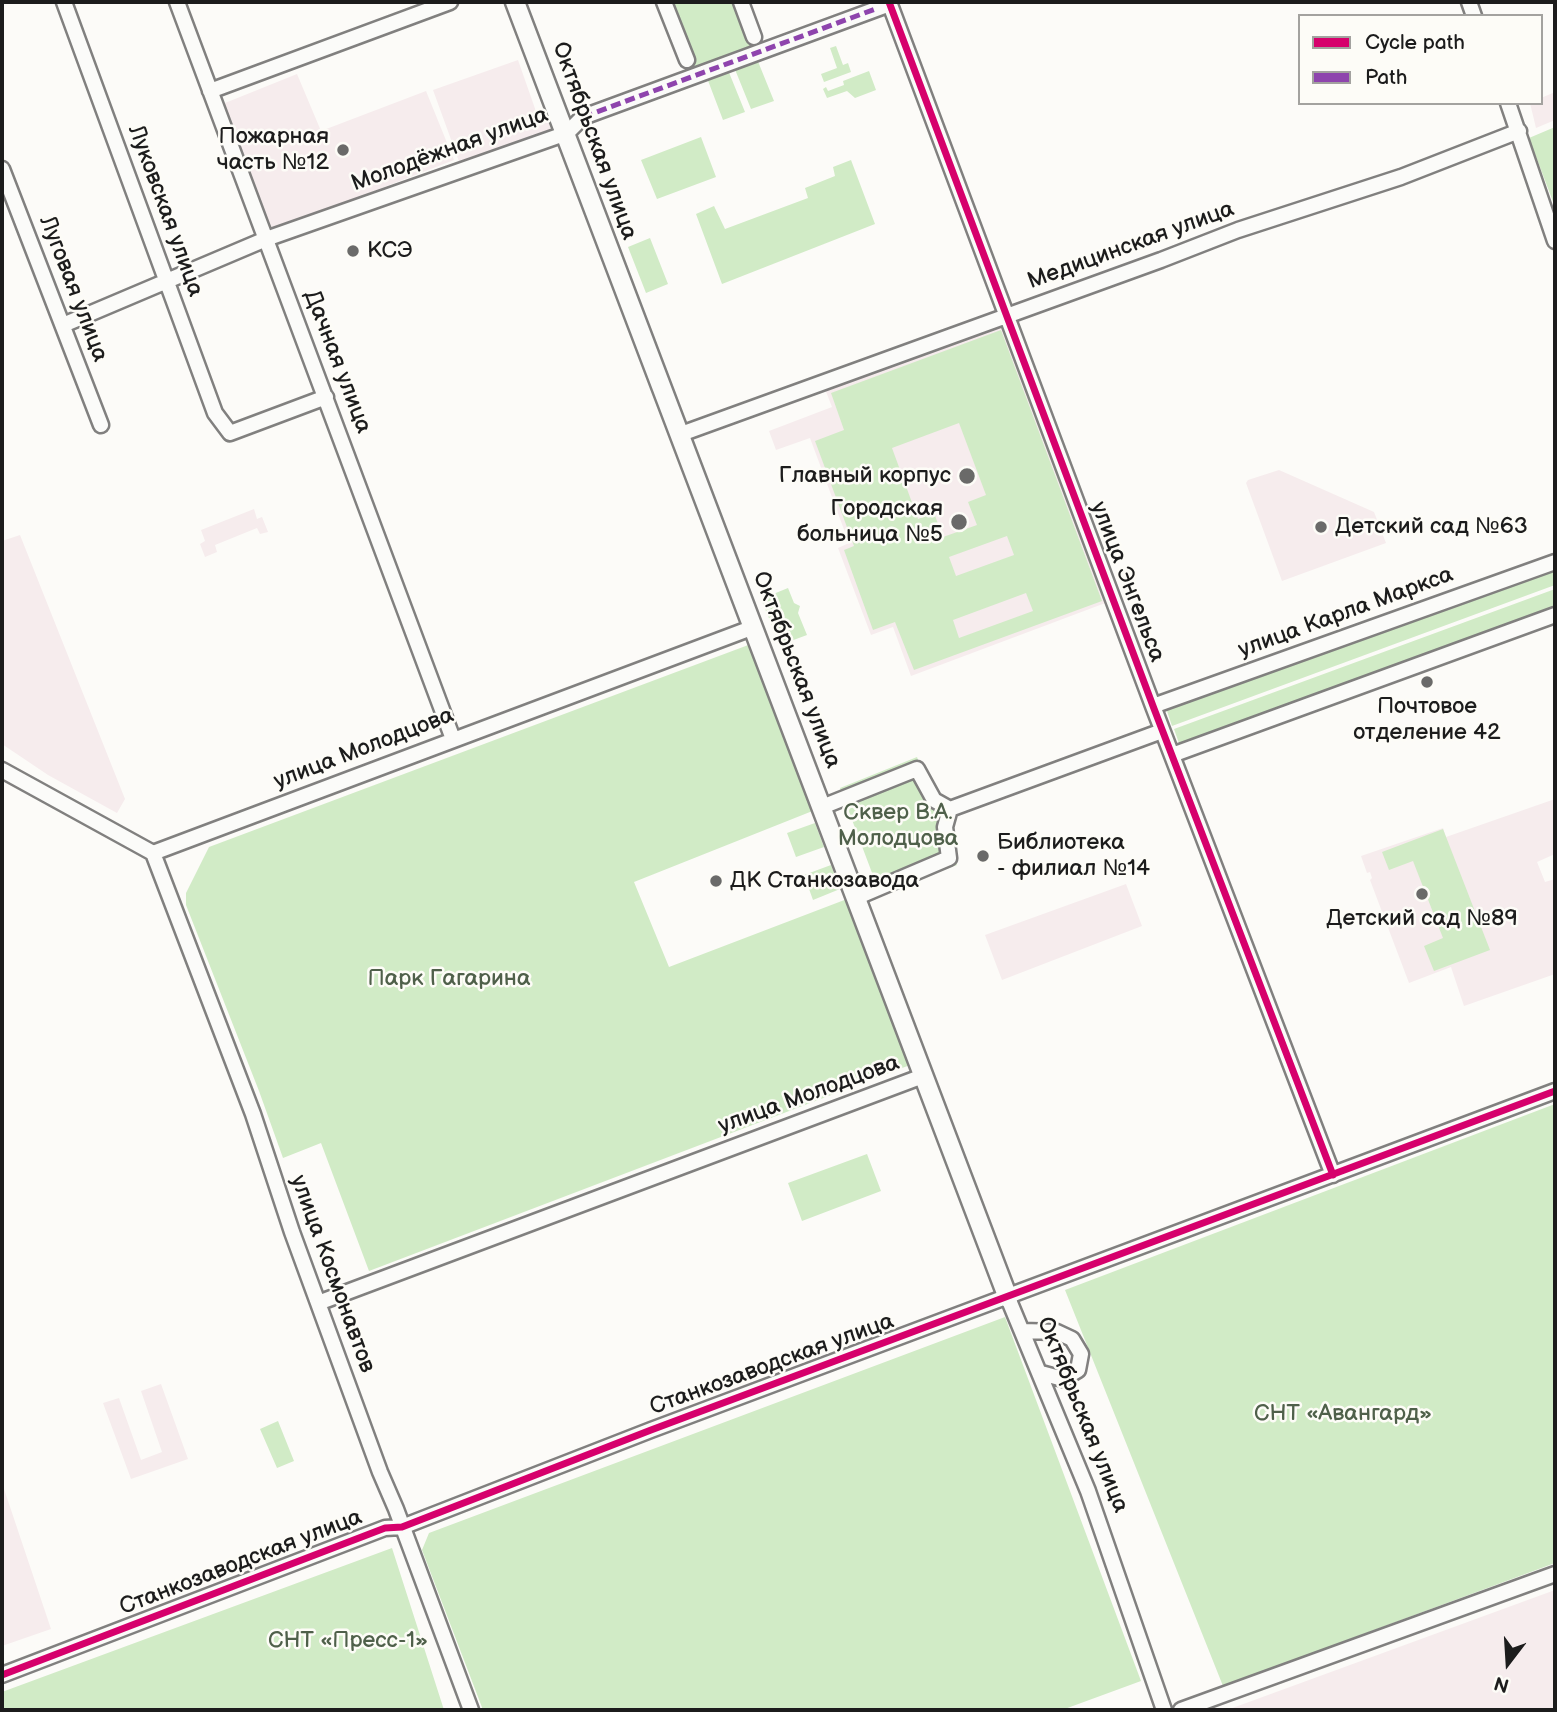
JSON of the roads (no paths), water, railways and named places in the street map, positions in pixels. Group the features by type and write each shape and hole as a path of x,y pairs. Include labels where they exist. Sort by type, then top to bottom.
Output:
{"main road":[{"name":"Октябрьская улица","path":"515,2 1008,1298"}],"street":[{"name":"Луковская улица","path":"64,2 215,413 230,433 326,397"},
{"name":"Дачная улица","path":"177,2 453,739"},
{"path":"210,91 450,2"},
{"path":"664,2 687,60"},
{"path":"741,2 754,37"},
{"name":"Молодёжная улица","path":"63,325 266,239 567,133 583,117 886,5"},
{"name":"улица Энгельса","path":"886,5 1333,1175"},
{"path":"1509,105 1555,241"},
{"name":"Медицинская улица","path":"681,434 1238,230 1401,177 1519,131"},
{"name":"Луговая улица","path":"2,169 101,425"},
{"name":"улица Карла Маркса","path":"1153,706 1555,562"},
{"path":"1172,755 1555,615"},
{"name":"улица Молодцова","path":"153,853 754,627"},
{"path":"822,807 917,769 934,800 950,809 1163,731"},
{"path":"2,770 153,853"},
{"path":"855,898 949,858 945,827 950,809"},
{"name":"улица Космонавтов","path":"153,853 253,1114 318,1303 471,1710"},
{"name":"улица Молодцова","path":"318,1303 923,1076"},
{"name":"Станкозаводская улица","path":"2,1675 385,1528 402,1527 652,1430 1555,1091"},
{"name":"Октябрьская улица","path":"1008,1298 1088,1491 1164,1710"},
{"path":"1023,1331 1057,1332 1072,1339 1081,1354 1078,1370 1063,1379 1041,1373"},
{"path":"1181,1710 1555,1574"}],"place":[{"name":"Пожарная часть №12","path":"343,150"},
{"name":"КСЭ","path":"353,251"},
{"name":"Главный корпус","path":"967,476"},
{"name":"Городская больница №5","path":"959,522"},
{"name":"Детский сад №63","path":"1321,527"},
{"name":"Почтовое отделение 42","path":"1427,682"},
{"name":"Библиотека - филиал №14","path":"983,856"},
{"name":"ДК Станкозавода","path":"716,881"},
{"name":"Детский сад №89","path":"1422,894"}],"park label":[{"name":"Сквер В.А. Молодцова","path":"898,826"},
{"name":"Парк Гагарина","path":"449,979"},
{"name":"СНТ «Авангард»","path":"1343,1414"},
{"name":"СНТ «Пресс-1»","path":"348,1641"}]}
